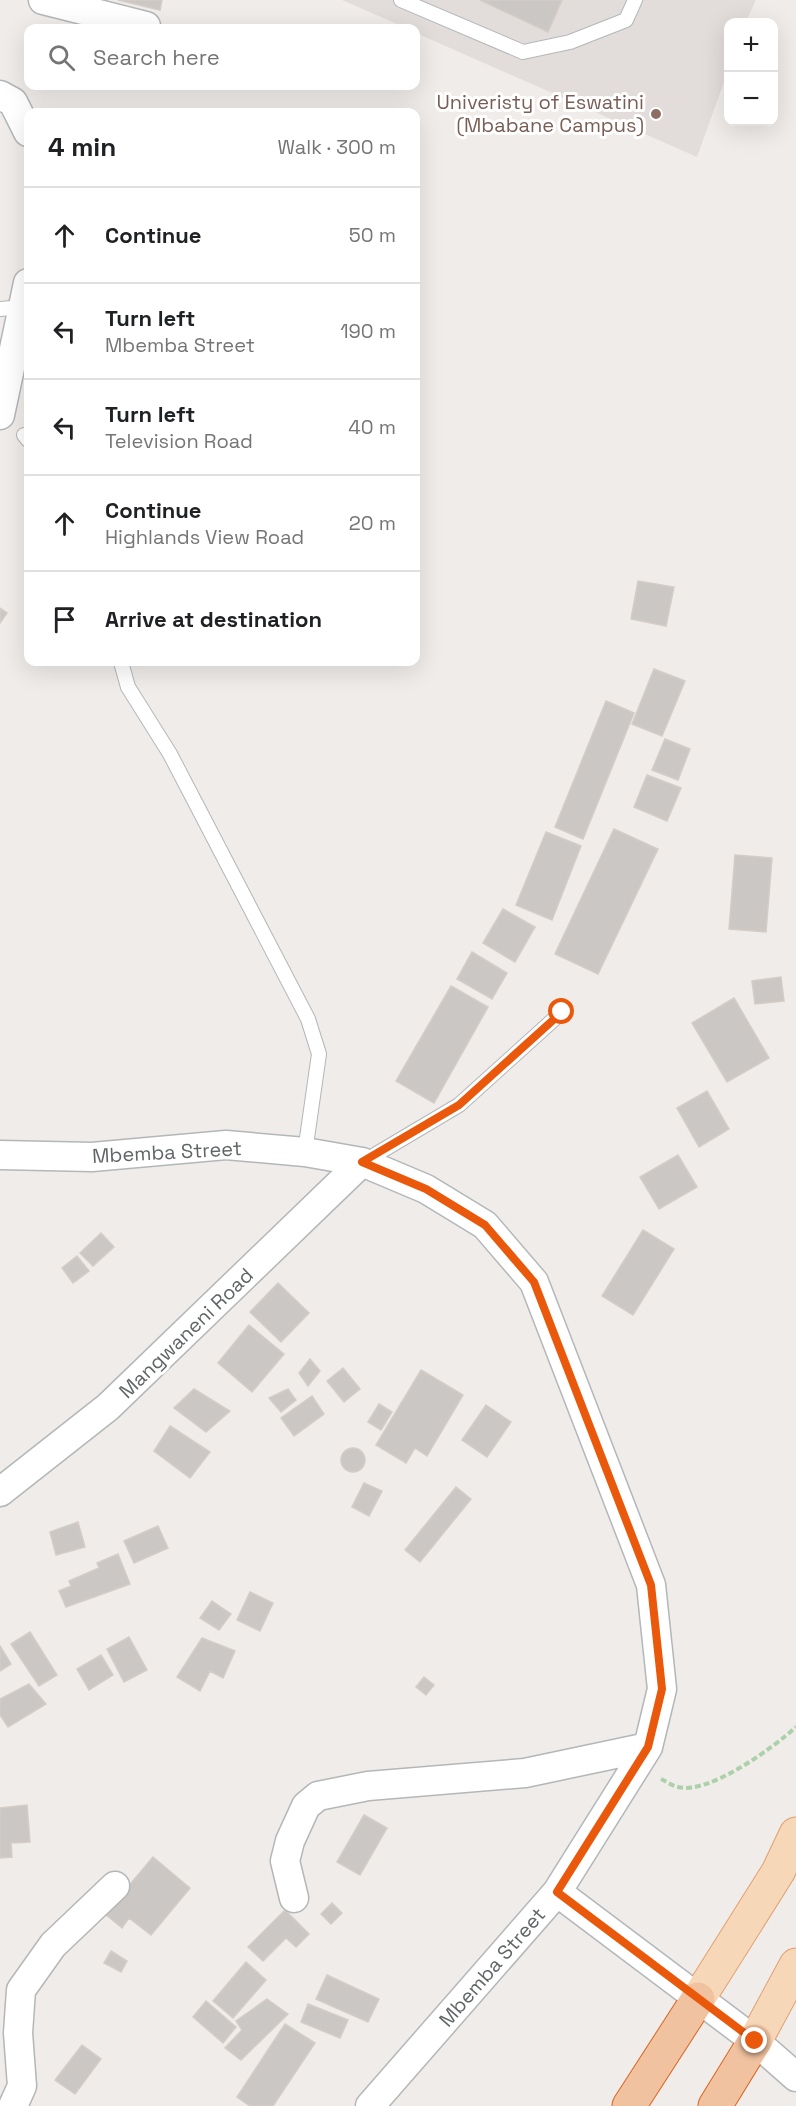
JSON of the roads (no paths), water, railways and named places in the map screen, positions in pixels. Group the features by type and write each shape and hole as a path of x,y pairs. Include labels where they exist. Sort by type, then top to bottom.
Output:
{"highway":[{"path":"629,2106 698,1999"},
{"path":"714,2106 755,2041"}],"main road":[{"path":"698,1999 778,1872 796,1834"},
{"path":"755,2041 796,1965"}],"street":[{"path":"43,0 138,24"},
{"path":"0,95 13,102 24,124"},
{"path":"0,415 17,300"},
{"name":"Mbemba Street","path":"0,1155 92,1157 226,1145 305,1152 362,1162 426,1189 485,1225 534,1282 651,1585 662,1689 642,1756 557,1892 370,2106"},
{"name":"Mangwaneni Road","path":"0,1492 108,1407 362,1162"},
{"path":"294,1898 285,1861 290,1841 306,1806 318,1796 368,1786 525,1773 642,1756"},
{"path":"13,2106 22,2086 18,2033 21,1990 53,1945 115,1886"},
{"path":"557,1892 755,2041 796,2077"}],"lane":[{"path":"400,0 523,52 570,42 626,20 635,0"},
{"path":"122,666 128,687 170,754 308,1019 319,1054 305,1152"},
{"path":"362,1162 459,1105 562,1012"}],"place":[{"name":"Univeristy of Eswatini (Mbabane Campus)","path":"656,114"}]}
